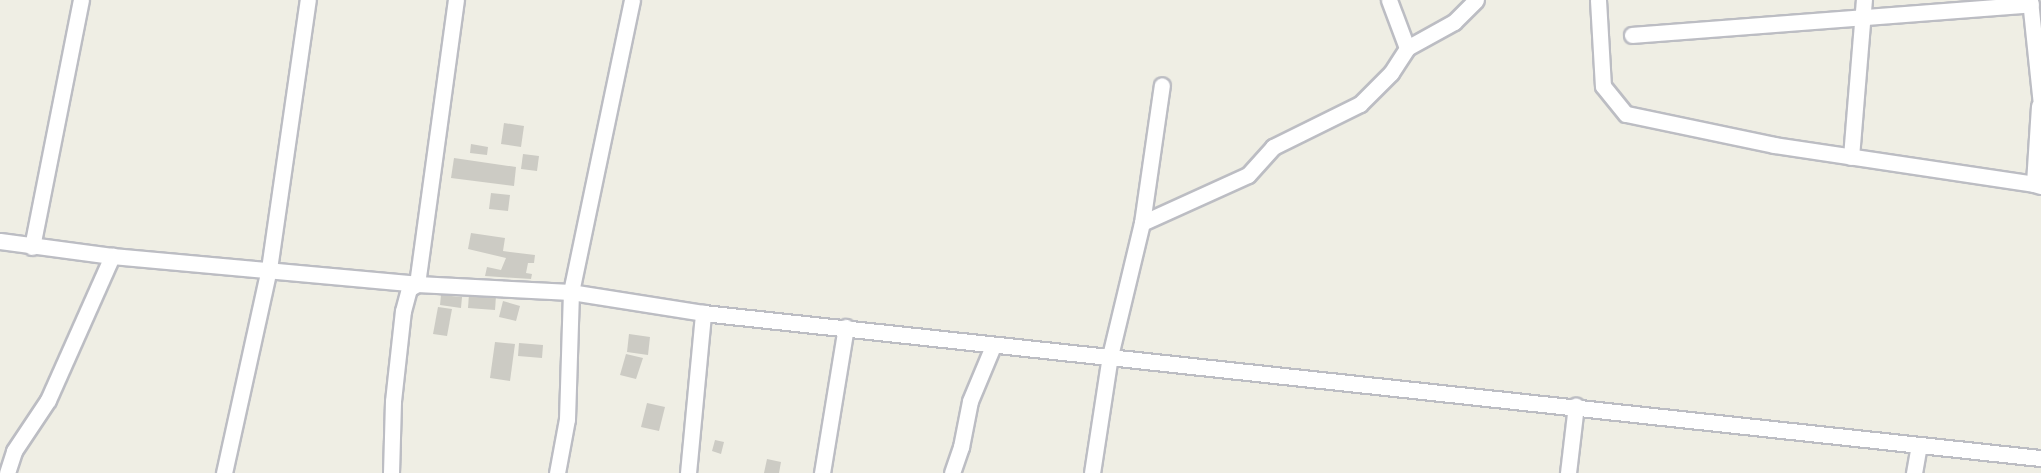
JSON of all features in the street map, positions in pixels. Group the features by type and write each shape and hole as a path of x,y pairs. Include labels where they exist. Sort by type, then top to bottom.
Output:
{"street":[{"path":"32,247 81,0"},
{"path":"224,473 269,269 308,0"},
{"path":"417,284 456,0"},
{"path":"557,473 567,419 572,292 632,0"},
{"path":"1389,0 1407,48"},
{"path":"1142,223 1248,175 1273,147 1360,104 1391,73 1407,48 1454,22 1476,0"},
{"path":"1598,0 1603,86 1626,114 1851,157 2038,185 2040,106 2030,2 1864,19 1632,35"},
{"path":"1851,157 1864,0"},
{"path":"1092,473 1110,356 1142,223 1162,85"},
{"path":"0,241 112,256 417,284 572,292 703,314 846,327 993,346 1110,356 1576,405 2041,458"},
{"path":"7,473 14,451 48,400 112,256"},
{"path":"391,473 393,401 403,311 409,289 417,284"},
{"path":"688,473 703,314"},
{"path":"822,473 846,327"},
{"path":"952,473 961,447 970,401 993,346"},
{"path":"1568,473 1576,405"},
{"path":"1914,473 1919,445"}],"building":[{"path":"504,123 524,126 521,147 501,144"},
{"path":"471,144 488,147 487,155 470,153"},
{"path":"523,154 539,156 537,171 521,169"},
{"path":"454,158 516,167 514,186 451,178"},
{"path":"491,193 510,195 508,211 489,209"},
{"path":"471,233 505,238 503,251 535,255 534,263 528,263 526,273 532,274 531,279 485,276 487,267 501,270 506,258 468,249"},
{"path":"469,294 496,296 495,310 468,308"},
{"path":"441,295 462,297 461,308 440,305"},
{"path":"503,301 520,306 516,321 499,317"},
{"path":"438,307 452,309 447,336 433,334"},
{"path":"629,334 650,337 648,355 627,352"},
{"path":"495,342 515,344 510,381 490,378"},
{"path":"519,343 543,345 542,358 518,356"},
{"path":"626,354 643,358 636,379 620,375"},
{"path":"647,403 665,407 659,431 641,427"},
{"path":"715,440 724,442 721,454 712,451"},
{"path":"767,459 781,462 779,473 764,473"}]}
